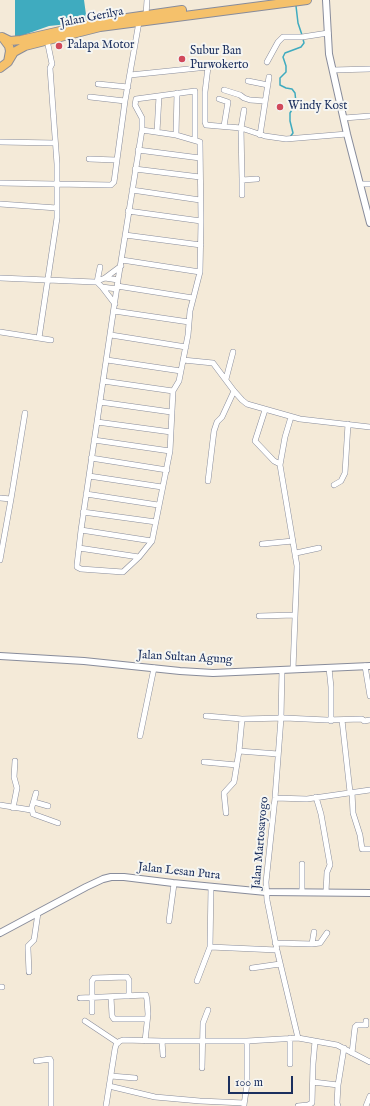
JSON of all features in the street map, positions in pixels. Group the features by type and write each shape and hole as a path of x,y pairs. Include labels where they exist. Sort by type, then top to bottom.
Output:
{"highway":[{"name":"Jalan Gerilya","path":"0,68 8,62 17,49 99,24 139,22 264,0"},
{"name":"Jalan Gerilya","path":"1,36 10,40 21,40 146,14 307,0"},
{"path":"1,36 6,41 10,51 8,62"}],"street":[{"path":"146,14 147,0"},
{"path":"326,0 329,54 347,134 370,223"},
{"path":"0,183 111,185 114,182 125,101 139,22"},
{"path":"267,62 281,38 304,37 328,33"},
{"path":"39,338 57,222 57,164 50,68 52,64 47,40"},
{"path":"130,75 208,67 205,92 205,122 208,125 241,128 260,135 286,139 347,134"},
{"path":"333,70 370,69"},
{"path":"260,135 269,77"},
{"path":"248,81 268,85"},
{"path":"98,84 128,86"},
{"path":"224,90 250,100 265,102"},
{"path":"142,130 176,135 200,142 200,272 193,298 179,382 173,391 170,452 158,505 152,541 139,557 123,572 81,569 77,567 77,565 88,476 122,263 128,211 142,130 142,118 135,105 135,101 138,98 195,91 195,140"},
{"path":"176,135 177,93"},
{"path":"157,132 159,96"},
{"path":"90,97 125,101"},
{"path":"219,100 228,102 224,126"},
{"path":"242,195 241,128 244,110"},
{"path":"344,118 370,116"},
{"path":"0,142 55,143"},
{"path":"138,150 200,158"},
{"path":"89,159 116,160"},
{"path":"135,169 200,178"},
{"path":"242,180 257,179"},
{"path":"360,184 370,184"},
{"path":"132,190 200,200"},
{"path":"0,204 57,208"},
{"path":"128,211 201,222"},
{"path":"125,235 201,245"},
{"path":"0,278 97,282 105,278 122,263 200,272"},
{"path":"97,282 100,267"},
{"path":"105,278 118,285"},
{"path":"97,282 115,304"},
{"path":"102,287 118,285 193,298"},
{"path":"114,311 189,322"},
{"path":"0,332 50,340"},
{"path":"111,335 186,347"},
{"path":"226,379 233,352"},
{"path":"106,360 181,371"},
{"path":"183,360 213,363 244,402 265,410 305,420 370,427"},
{"path":"103,381 173,391"},
{"path":"208,481 214,431 217,422 222,417 234,391"},
{"path":"100,402 171,412"},
{"path":"265,410 255,440 271,458 280,464"},
{"path":"0,560 26,413"},
{"path":"292,417 285,437 280,464 297,566 293,669"},
{"path":"97,422 171,432"},
{"path":"334,485 340,481 345,473 348,424"},
{"path":"94,440 170,452"},
{"path":"91,458 166,470"},
{"path":"88,476 162,487"},
{"path":"86,494 158,505"},
{"path":"0,498 11,499"},
{"path":"83,512 156,522"},
{"path":"81,530 152,541"},
{"path":"262,544 293,541"},
{"path":"79,548 139,557"},
{"path":"296,553 319,548"},
{"path":"260,616 296,615"},
{"name":"Jalan Sultan Agung","path":"0,656 84,661 212,673 368,666"},
{"path":"368,666 370,696"},
{"path":"140,736 154,668"},
{"path":"329,668 331,687 331,720"},
{"name":"Jalan Martosayogo","path":"282,670 281,718 266,892 275,943 298,1038"},
{"path":"206,716 242,719 281,718 370,720"},
{"path":"226,813 224,793 234,782 242,719"},
{"path":"342,720 353,813 360,835 362,849 370,849"},
{"path":"239,751 278,754"},
{"path":"13,808 17,788 14,776 15,761"},
{"path":"204,762 237,765"},
{"path":"275,798 295,799 370,790"},
{"path":"36,793 32,808 33,814 58,823"},
{"path":"316,797 330,865 327,872 326,892"},
{"path":"34,802 48,806"},
{"path":"0,805 28,810 32,808"},
{"path":"302,864 302,892"},
{"name":"Jalan Lesan Pura","path":"0,933 86,887 107,878 124,877 174,884 266,892 370,892"},
{"path":"169,921 174,884"},
{"path":"197,981 210,947 211,887"},
{"path":"29,972 28,946 34,940 38,914"},
{"path":"312,944 314,932"},
{"path":"275,943 320,943 327,932"},
{"path":"210,947 277,950"},
{"path":"252,968 280,964"},
{"path":"92,1012 92,981 96,977 127,977 129,980 129,996"},
{"path":"80,998 146,995 148,1000 145,1041"},
{"path":"111,997 112,1016 114,1019 147,1019"},
{"path":"202,1068 203,1023 208,1010"},
{"path":"85,1021 118,1043"},
{"path":"352,1052 354,1026 366,1025 366,1021"},
{"path":"290,1038 290,1064"},
{"path":"106,1106 115,1049 118,1043 123,1040 247,1041 298,1038 337,1044 370,1062"},
{"path":"162,1041 163,1055"},
{"path":"109,1086 160,1098 244,1104 247,1084 247,1041"},
{"path":"298,1106 312,1103 315,1041"},
{"path":"338,1106 338,1085 344,1048"},
{"path":"36,1061 51,1060 52,1106"},
{"path":"111,1076 135,1078"},
{"path":"312,1082 338,1085"},
{"path":"366,1106 370,1096"}],"water":[{"path":"15,0 84,0 87,22 49,26 15,38"}],"waterway":[{"path":"296,6 298,23 302,35"},
{"path":"290,137 293,133 290,113 296,103 295,93 292,89 280,85 280,78 286,72 283,57 285,53 301,47 304,43 303,39"}],"place":[{"name":"Palapa Motor","path":"59,46"},
{"name":"Subur Ban Purwokerto","path":"182,59"},
{"name":"Windy Kost","path":"280,107"}]}
